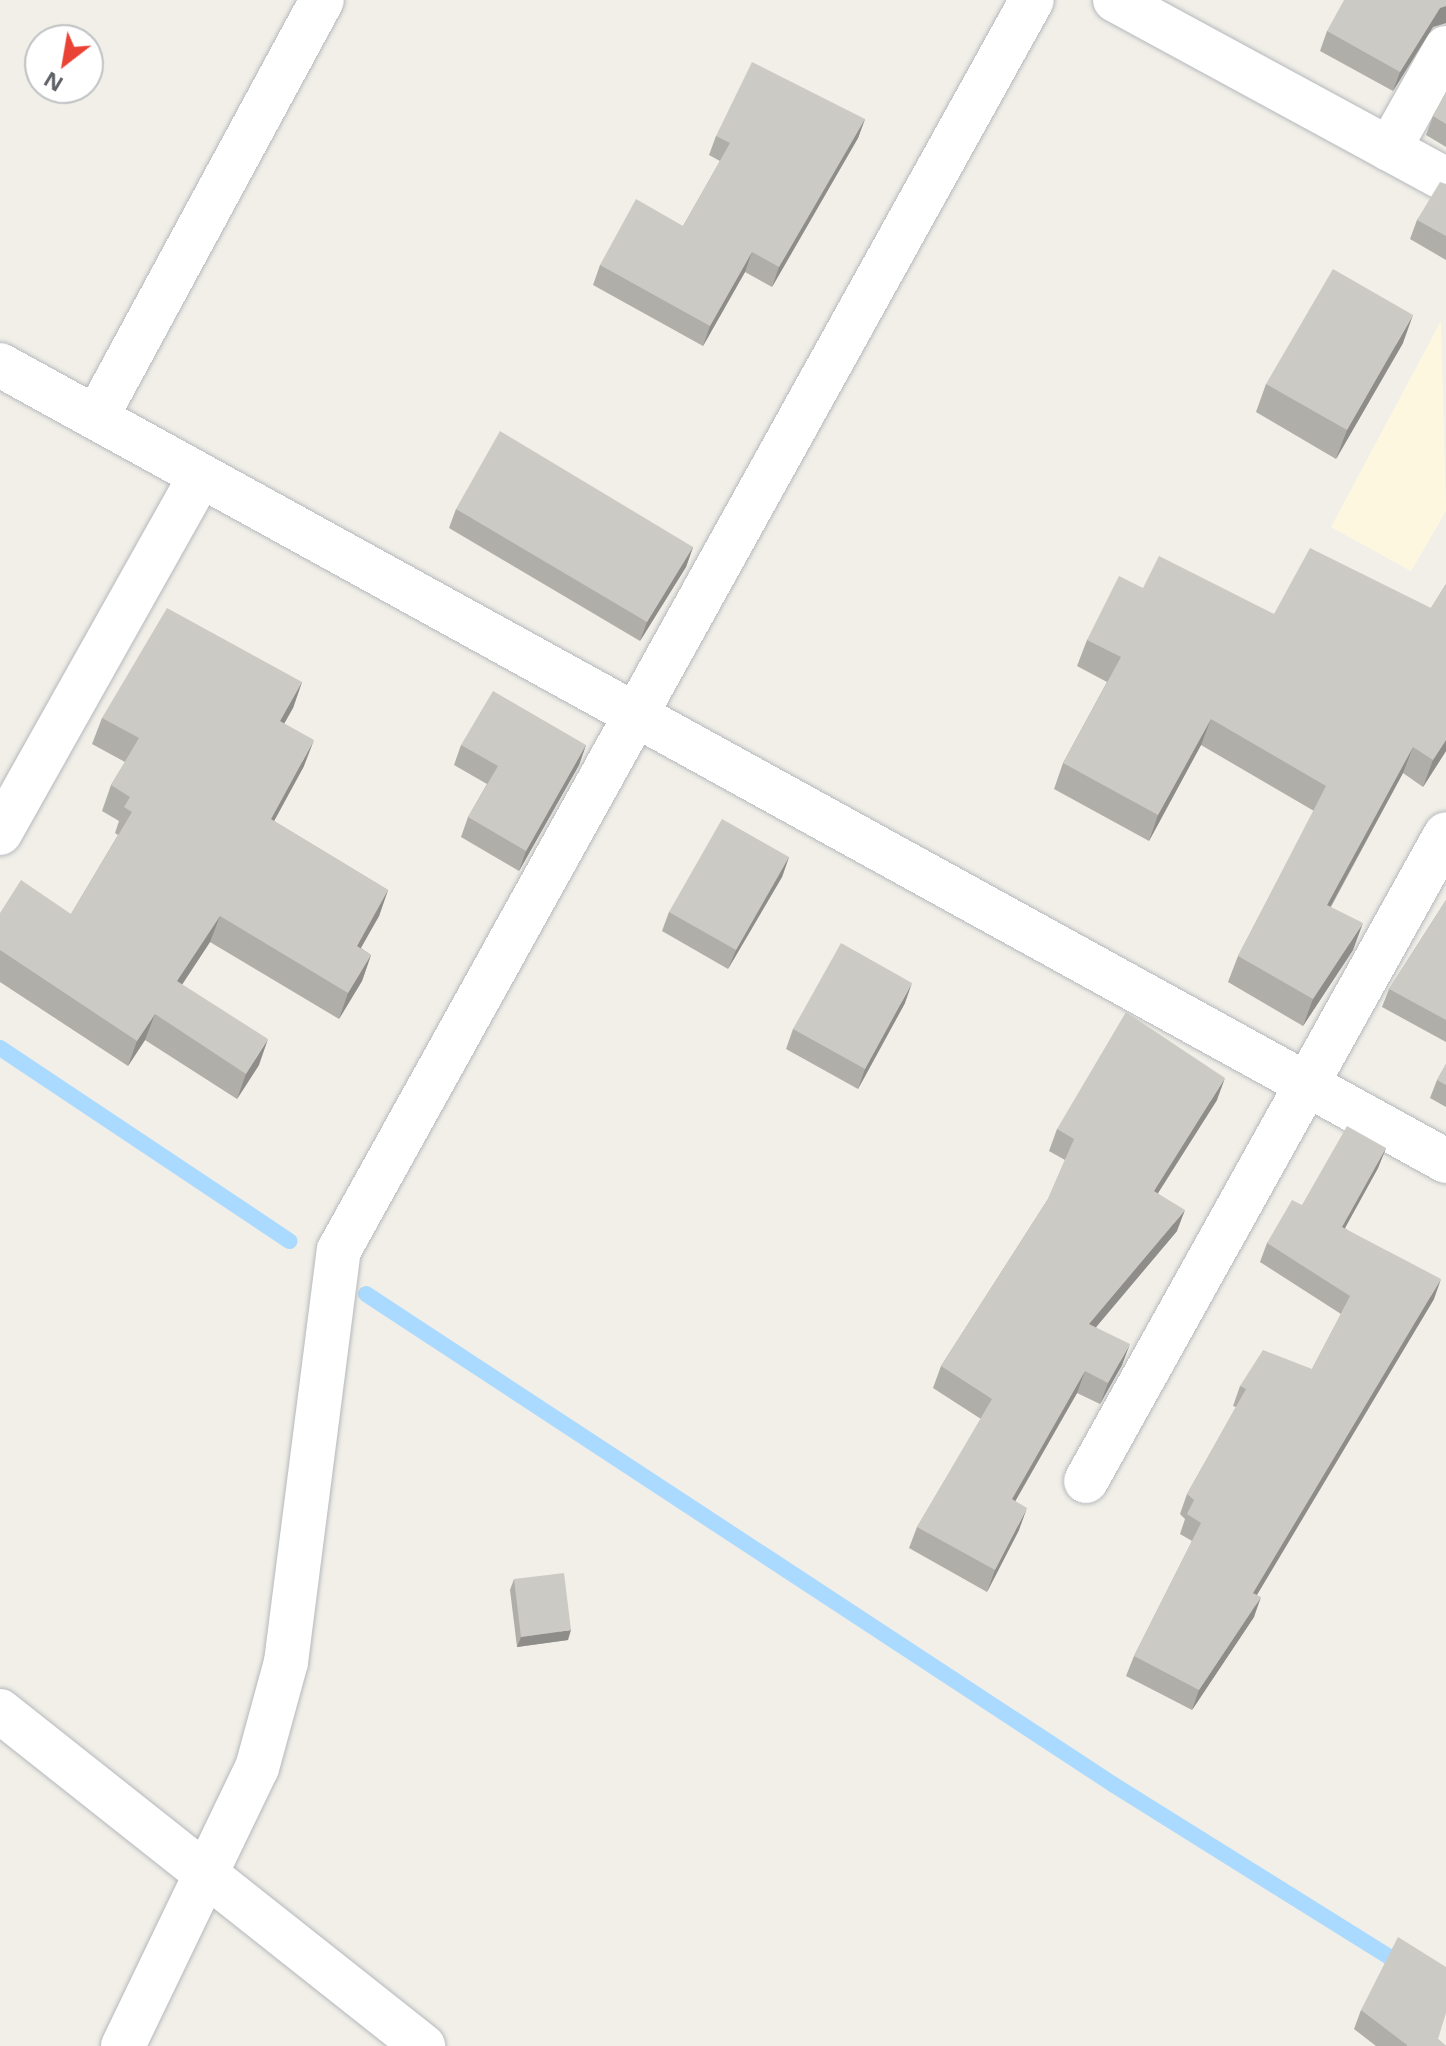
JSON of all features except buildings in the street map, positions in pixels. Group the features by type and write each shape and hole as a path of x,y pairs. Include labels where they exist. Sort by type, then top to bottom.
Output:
{"street":[{"path":"96,418 322,0"},
{"path":"123,2046 204,1868 257,1768 286,1662 339,1250 631,715 1032,0"},
{"path":"1115,0 1446,180"},
{"path":"1389,149 1446,48"},
{"path":"0,365 1446,1161"},
{"path":"0,833 200,476"},
{"path":"1086,1481 1446,834"},
{"path":"0,1711 204,1868 423,2046"}],"shaded area":[{"path":"1441,321 1446,511 1411,571 1331,527"}],"waterway":[{"path":"0,1048 289,1241"},
{"path":"366,1294 1114,1785 1407,1968"}]}
